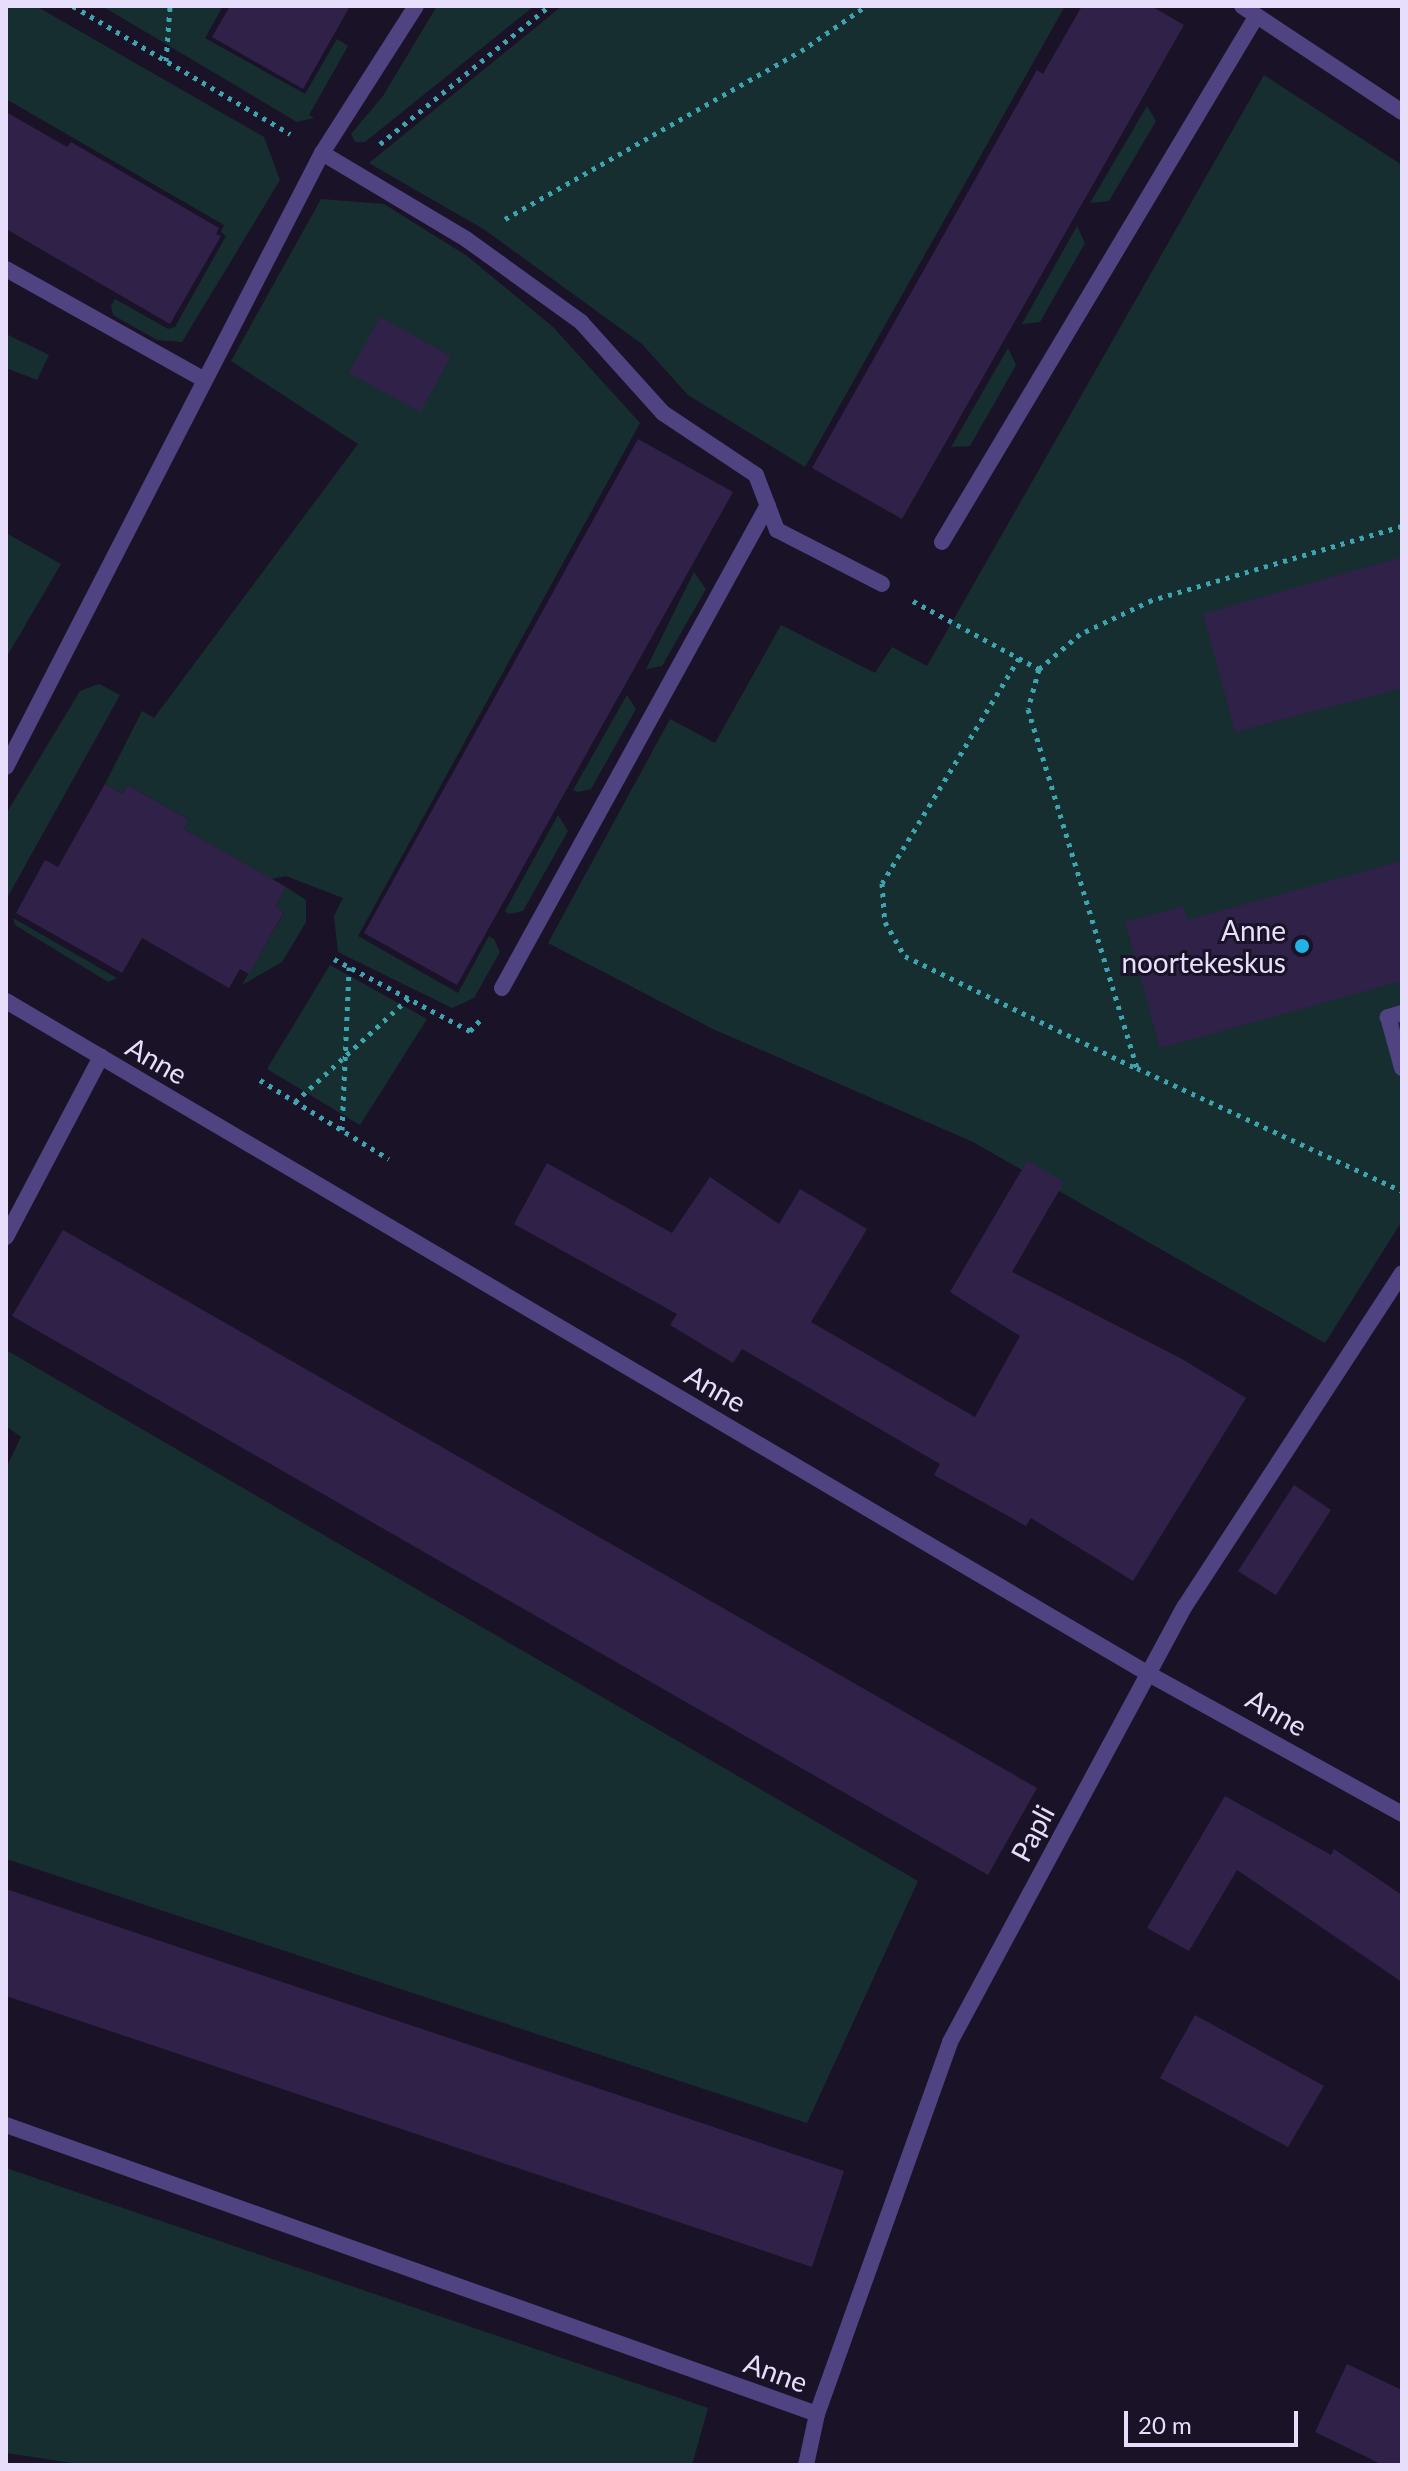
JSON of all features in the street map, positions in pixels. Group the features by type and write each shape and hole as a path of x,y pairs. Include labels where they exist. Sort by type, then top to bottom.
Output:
{"street":[{"path":"6,767 322,153 416,6"},
{"path":"942,542 1249,11 1402,112"},
{"path":"322,153 466,239 581,322 663,413 756,475 777,530 882,584"},
{"path":"6,269 203,379"},
{"path":"502,988 768,505"},
{"name":"Anne","path":"6,1001 1147,1673 1402,1814"},
{"path":"1402,1013 1388,1017 1402,1068"},
{"path":"6,1237 101,1057"},
{"name":"Papli","path":"806,2465 817,2414 950,2042 1147,1673 1402,1273"},
{"name":"Anne","path":"6,2125 817,2414"}],"path":[{"path":"73,6 322,153"},
{"path":"166,61 170,6"},
{"path":"348,170 549,6"},
{"path":"466,239 801,51 866,6"},
{"path":"1137,1068 1028,709 1039,669 1080,634 1152,600 1402,526"},
{"path":"882,584 1039,669"},
{"path":"1019,658 882,883 885,922 905,956 1402,1191"},
{"path":"334,959 470,1031"},
{"path":"342,1130 349,967"},
{"path":"295,1102 409,998"},
{"path":"260,1080 389,1159"}],"green space":[{"path":"6,6 36,6 264,137 280,180 182,342 157,340 113,315 111,306 115,299 168,329 175,327 226,236 221,232 224,225 6,99"},
{"path":"102,6 223,6 205,38 305,94 337,39 348,46 309,115 314,118 297,122"},
{"path":"437,6 534,6 365,142 355,142 351,134 383,96"},
{"path":"562,6 1065,6 805,467 688,395 642,344 485,230 369,163"},
{"path":"1264,75 1402,165 1402,1221 1325,1343 973,1142 713,1029 548,943 670,719 715,743 781,625 875,673 892,647 927,666"},
{"path":"1147,106 1156,121 1109,201 1090,203"},
{"path":"321,199 384,204 467,256 553,327 640,423 358,936 458,993 489,936 494,939 500,952 474,998 452,1008 338,952 334,916 343,898 286,876 271,879 184,829 189,820 128,785 122,794 105,784 142,711 154,718 358,444 231,361"},
{"path":"1077,226 1085,243 1040,322 1022,324"},
{"path":"6,334 49,355 37,380 6,368"},
{"path":"1008,348 1016,365 970,446 951,447"},
{"path":"6,533 61,564 6,658"},
{"path":"694,572 706,589 662,666 646,669"},
{"path":"99,684 120,695 6,900 6,814 80,691"},
{"path":"627,695 636,709 591,789 573,790"},
{"path":"558,815 568,831 523,911 509,914 505,911"},
{"path":"286,887 306,900 306,922 282,962 242,985 284,913 275,907"},
{"path":"13,918 117,978 108,982 15,925"},
{"path":"330,965 427,1019 360,1125 267,1069"},
{"path":"6,1350 918,1881 807,2123 6,1859 6,1468 21,1437 6,1426"},
{"path":"6,2168 708,2408 692,2465 86,2465 6,2453"}],"building":[{"path":"230,6 350,6 303,89 212,37"},
{"path":"1082,6 1151,6 1184,25 902,519 812,468 1037,70 1043,74"},
{"path":"6,112 67,147 71,142 219,228 216,234 221,236 170,324 6,229"},
{"path":"380,317 451,356 420,412 349,373"},
{"path":"638,439 733,492 457,985 364,933"},
{"path":"1402,557 1402,688 1235,732 1203,614"},
{"path":"105,784 122,794 128,785 189,820 184,829 286,887 275,907 284,912 249,974 240,969 229,988 142,938 122,973 16,913 45,860 58,867"},
{"path":"1402,861 1402,981 1160,1048 1125,922 1183,906 1187,920"},
{"path":"1027,1161 1064,1182 1012,1272 1182,1359 1246,1398 1133,1581 1031,1518 1026,1526 934,1475 940,1464 742,1349 733,1363 670,1325 677,1314 514,1224 547,1163 672,1233 710,1177 779,1224 800,1189 867,1229 811,1322 975,1417 1020,1336 950,1292"},
{"path":"63,1230 1037,1788 988,1875 12,1316"},
{"path":"1294,1485 1331,1510 1276,1595 1238,1571"},
{"path":"1225,1796 1331,1855 1334,1849 1402,1895 1402,1982 1237,1870 1189,1951 1147,1928"},
{"path":"6,1889 844,2171 812,2267 6,1996"},
{"path":"1195,2015 1324,2086 1288,2147 1160,2078"},
{"path":"1347,2364 1402,2390 1402,2465 1383,2465 1315,2432"}],"place":[{"name":"Anne noortekeskus","path":"1302,946"}]}
